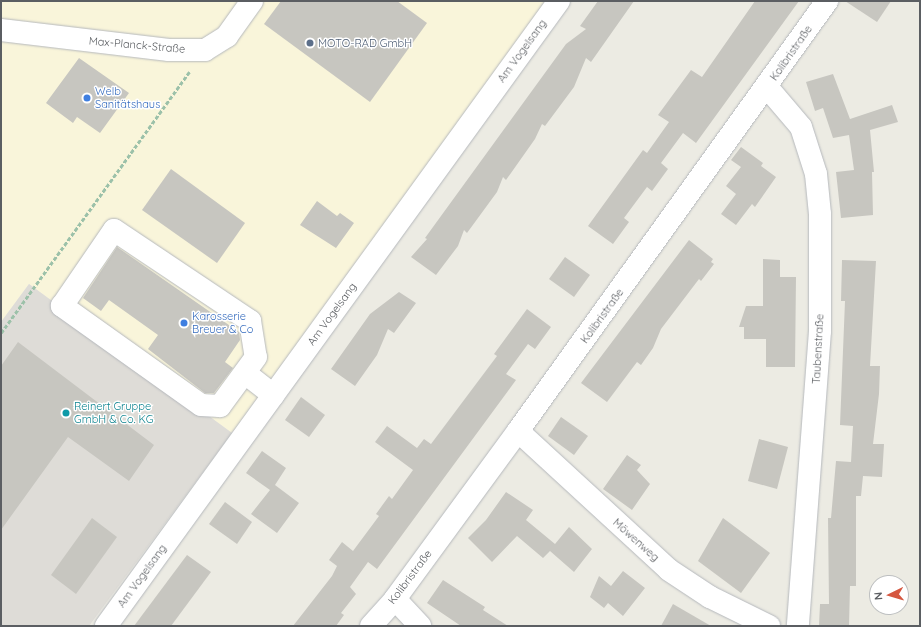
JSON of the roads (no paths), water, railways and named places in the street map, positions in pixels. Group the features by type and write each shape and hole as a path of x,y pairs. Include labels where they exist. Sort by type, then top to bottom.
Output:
{"street":[{"name":"Max-Planck-Straße","path":"1,30 168,50 205,50 227,36 252,1"},
{"name":"Am Vogelsang","path":"106,626 559,1"},
{"name":"Kolibristraße","path":"371,626 395,599 518,431 767,87 827,1"},
{"name":"Taubenstraße","path":"767,87 801,127 816,174 820,214 820,331 798,626"},
{"path":"114,230 250,321 256,357 245,372 220,406 201,405 62,306 114,230"},
{"path":"245,372 274,394"},
{"name":"Möwenweg","path":"518,431 669,570 710,597 769,626"},
{"path":"395,599 420,626"}],"place":[{"name":"MOTO-RAD GmbH","path":"310,43"},
{"name":"Welb Sanitätshaus","path":"87,98"},
{"name":"Karosserie Breuer & Co","path":"184,323"},
{"name":"Reinert Gruppe GmbH & Co. KG","path":"66,413"}]}
